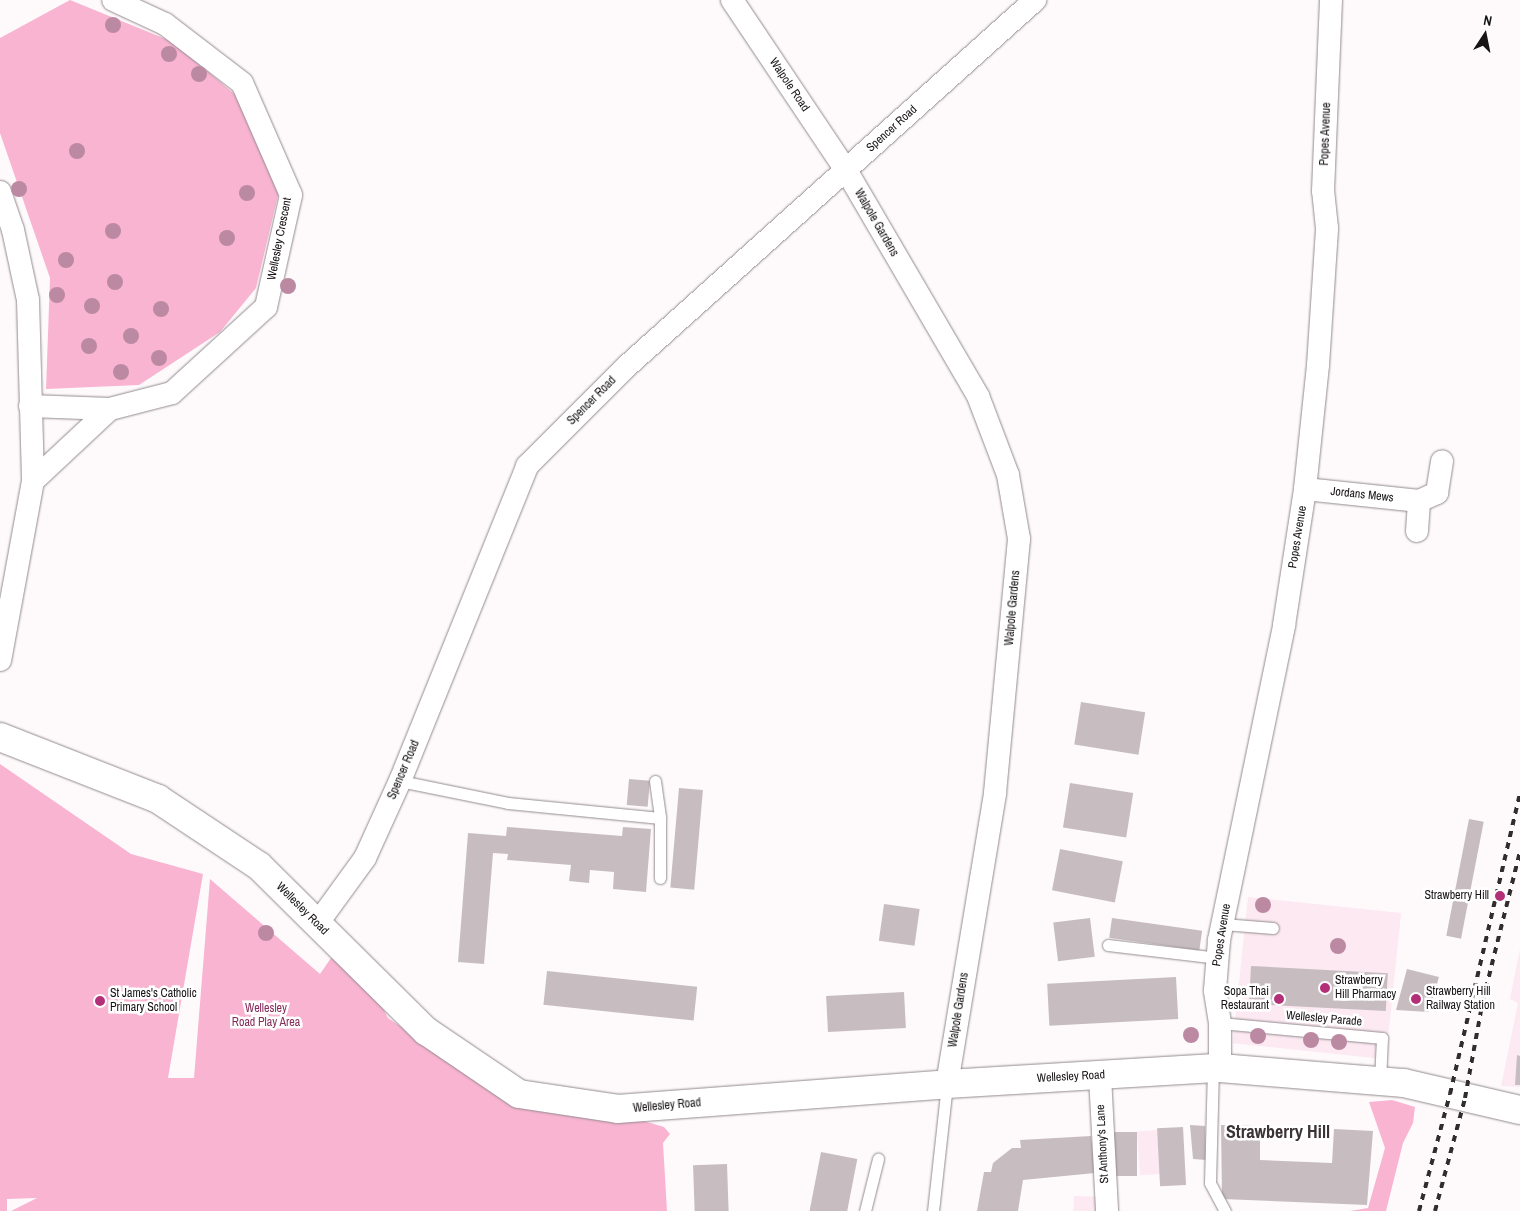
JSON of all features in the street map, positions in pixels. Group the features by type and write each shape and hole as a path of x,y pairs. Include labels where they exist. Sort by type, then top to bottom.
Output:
{"street":[{"name":"Wellesley Crescent","path":"30,406 110,409 172,393 266,307 290,195 242,83 165,24 114,0"},
{"name":"Walpole Road","path":"732,0 846,170"},
{"name":"Spencer Road","path":"317,924 365,858 400,780 527,466 626,367 1035,0"},
{"name":"Popes Avenue","path":"1216,1068 1220,1023 1215,990 1223,924 1284,625 1306,489 1318,365 1327,228 1323,191 1331,0"},
{"name":"Walpole Gardens","path":"846,170 978,396 1008,475 1019,539 995,794 947,1084"},
{"path":"0,192 6,231 28,300 33,481 0,660"},
{"name":"Wellesley Crescent","path":"33,481 110,409"},
{"path":"1417,531 1419,501 1437,493 1442,461"},
{"name":"Jordans Mews","path":"1306,489 1419,501"},
{"name":"Wellesley Road","path":"0,737 158,799 259,866 426,1031 519,1094 618,1109 947,1084 1216,1068 1380,1080 1520,1110"},
{"name":"St Anthony's Lane","path":"1100,1076 1106,1211"}],"lane":[{"path":"400,780 508,803 660,818"},
{"path":"655,781 660,818 660,878"},
{"path":"1223,924 1273,928"},
{"path":"1108,945 1218,958"},
{"name":"Wellesley Parade","path":"1220,1023 1382,1038 1380,1080"},
{"path":"1216,1068 1210,1183 1225,1211"},
{"path":"932,1211 947,1084"},
{"path":"865,1211 878,1159"}],"shaded area":[{"path":"1248,897 1401,913 1386,1059 1233,1043"},
{"path":"1520,949 1520,1087 1501,1086 1518,1003 1510,999"},
{"path":"1157,1130 1160,1174 1140,1175 1137,1131"},
{"path":"1074,1196 1097,1197 1096,1211 1073,1211"}],"green space":[{"path":"70,0 173,42 238,97 279,191 256,288 220,332 139,385 46,389 50,278 0,133 0,38"},
{"name":"Wellesley Road Play Area","path":"0,764 131,854 203,874 168,1078 194,1078 210,879 320,974 331,958 372,987 388,1018 511,1101 637,1119 664,1127 670,1134 663,1143 667,1211 11,1211 37,1198 7,1199 7,1211 0,1211"},
{"path":"1392,1100 1415,1107 1413,1123 1403,1143 1386,1211 1350,1211 1368,1208 1385,1148 1369,1102"}],"building":[{"path":"1081,702 1145,712 1138,755 1074,744"},
{"path":"629,779 650,781 648,807 627,805"},
{"path":"1070,783 1133,793 1126,837 1063,827"},
{"path":"679,788 703,790 694,890 670,888"},
{"path":"1469,819 1484,822 1461,939 1446,936"},
{"path":"507,827 622,836 623,827 651,829 646,892 613,889 614,872 590,870 589,883 569,881 571,865 507,860 508,854 493,853 484,964 458,962 468,833 506,836"},
{"path":"1060,849 1123,861 1115,902 1052,890"},
{"path":"884,904 920,909 915,946 879,941"},
{"path":"1090,918 1095,957 1058,961 1053,923"},
{"path":"1112,918 1202,931 1199,950 1109,938"},
{"path":"1251,966 1388,973 1386,1011 1249,1004"},
{"name":"Strawberry Hill Railway Station","path":"1407,969 1439,977 1429,1012 1396,1010"},
{"path":"547,971 697,987 694,1021 543,1005"},
{"path":"1176,977 1178,1019 1049,1026 1047,984"},
{"path":"904,992 906,1028 828,1032 826,996"},
{"path":"1517,1055 1520,1056 1520,1085 1515,1085"},
{"path":"1190,1125 1205,1126 1206,1160 1193,1159"},
{"path":"1221,1125 1260,1126 1260,1160 1332,1163 1334,1129 1373,1131 1367,1205 1222,1199"},
{"path":"1183,1127 1186,1185 1160,1186 1157,1128"},
{"path":"1110,1132 1137,1132 1137,1176 1110,1176"},
{"path":"1091,1136 1095,1173 1023,1180 1018,1211 977,1211 984,1172 991,1172 993,1163 1012,1148 1021,1148 1020,1140"},
{"path":"821,1152 857,1159 847,1211 810,1211"},
{"path":"727,1164 729,1211 695,1211 693,1165"}],"railway":[{"path":"1419,1211 1450,1094 1520,792"},
{"path":"1435,1211 1465,1098 1483,1000 1520,852"}],"place":[{"name":"Strawberry Hill","path":"1500,896"},
{"name":"Strawberry Hill Pharmacy","path":"1325,988"},
{"name":"Sopa Thai Restaurant","path":"1279,999"},
{"name":"Strawberry Hill Railway Station","path":"1416,999"},
{"name":"St James's Catholic Primary School","path":"100,1001"}],"district":[{"name":"Strawberry Hill","path":"1278,1132"}]}
